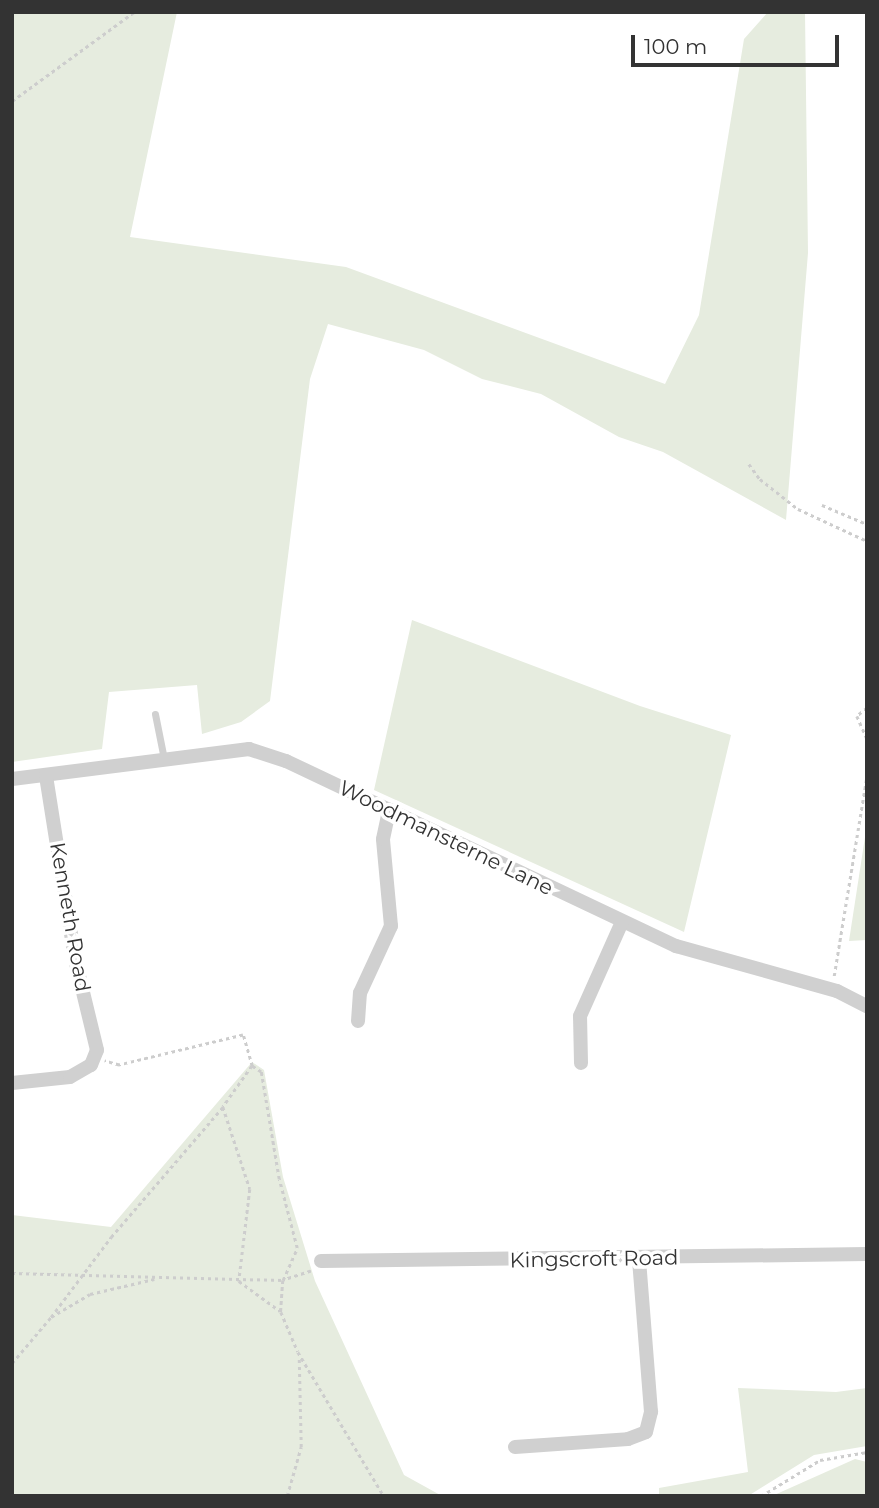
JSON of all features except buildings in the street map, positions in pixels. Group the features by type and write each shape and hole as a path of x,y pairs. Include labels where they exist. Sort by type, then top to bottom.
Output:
{"street":[{"name":"Woodmansterne Lane","path":"12,779 249,749 286,761 676,946 830,989 867,1006"},
{"name":"Kenneth Road","path":"46,775 95,1058"},
{"path":"358,1021 360,993 391,926 383,839 389,810"},
{"path":"581,1063 580,1016 622,922"},
{"path":"12,1083 70,1077 95,1058"},
{"name":"Kingscroft Road","path":"321,1261 867,1254"},
{"path":"515,1447 628,1439 646,1432 651,1412 639,1259"}],"lane":[{"path":"155,714 164,759"}],"path":[{"path":"12,101 134,12"},
{"path":"749,464 760,479 797,509 867,541"},
{"path":"822,505 867,524"},
{"path":"867,708 857,716 867,738"},
{"path":"830,989 867,774"},
{"path":"95,1058 119,1065 243,1035 252,1066 261,1072 279,1179 297,1248 283,1280 281,1312 298,1352 384,1496"},
{"path":"12,1363 51,1317 80,1275 223,1107 252,1066"},
{"path":"223,1107 250,1189 239,1281"},
{"path":"12,1273 239,1281 283,1280 311,1271 321,1261"},
{"path":"51,1317 90,1294 159,1278"},
{"path":"239,1281 281,1312"},
{"path":"287,1496 300,1447 298,1352"},
{"path":"761,1496 820,1460 867,1452"}],"shaded area":[{"path":"12,12 177,12 130,237 346,267 665,384 699,315 744,39 768,12 805,12 808,253 786,520 663,452 619,437 541,394 482,379 424,350 328,324 310,379 270,701 241,722 202,734 197,685 109,692 102,749 12,762"},
{"path":"412,620 640,706 731,735 684,932 374,790"},
{"path":"867,824 867,940 849,941"},
{"path":"252,1062 264,1070 283,1177 315,1281 404,1475 442,1496 12,1496 12,1215 111,1227"},
{"path":"738,1388 836,1392 867,1388 867,1446 814,1455 748,1496 659,1496 659,1488 748,1472"},
{"path":"855,1459 867,1462 867,1496 772,1496"}]}
